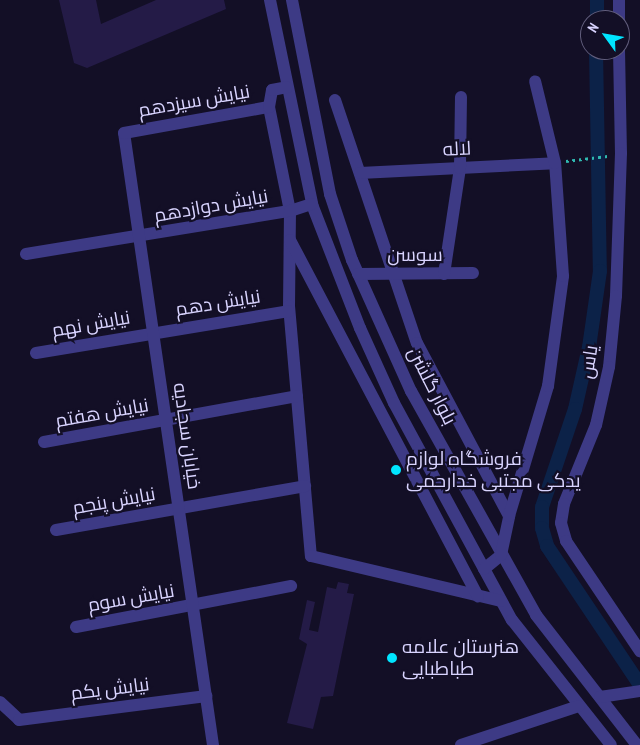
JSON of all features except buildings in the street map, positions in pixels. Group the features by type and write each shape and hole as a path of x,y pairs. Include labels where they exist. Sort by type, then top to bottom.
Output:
{"street":[{"path":"270,0 312,204 336,275 394,403 501,601 527,641 611,745"},
{"name":"بلوار گلشن","path":"292,0 330,194 358,274 411,391 536,615 637,745"},
{"name":"یاس","path":"619,60 622,153 616,296 609,367 596,425 564,504 561,523 566,541 640,651"},
{"path":"484,569 501,555 509,516 548,386 563,276 555,163 535,81"},
{"name":"نیایش سیزدهم","path":"124,133 269,107 272,90 287,87"},
{"path":"444,274 460,168 461,97"},
{"path":"335,100 417,342 509,516"},
{"path":"269,107 290,211 289,311 311,556 501,601"},
{"name":"خیابان سجادیه","path":"124,133 213,745"},
{"name":"لاله","path":"360,174 555,163"},
{"name":"نیایش دوازدهم","path":"26,254 290,211 312,204"},
{"path":"290,238 478,596"},
{"name":"سوسن","path":"358,274 473,273"},
{"name":"نیایش دهم","path":"153,332 289,311"},
{"name":"نیایش نهم","path":"36,353 153,332"},
{"name":"نیایش هفتم","path":"44,442 297,396"},
{"name":"نیایش پنجم","path":"56,530 305,486"},
{"name":"نیایش سوم","path":"76,627 291,586"},
{"path":"600,697 640,691"},
{"name":"نیایش یکم","path":"0,702 19,720 206,696"},
{"path":"461,745 579,706"}],"path":[{"path":"572,160 608,156"}],"waterway":[{"path":"597,0 597,10"},
{"path":"596,60 600,271 589,347 575,409 542,507 542,528 547,546 640,685"}],"place":[{"name":"فروشگاه لوازم یدکی مجتبی خدارحمی","path":"396,470"},
{"name":"هنرستان علامه طباطبایی","path":"392,658"}]}
